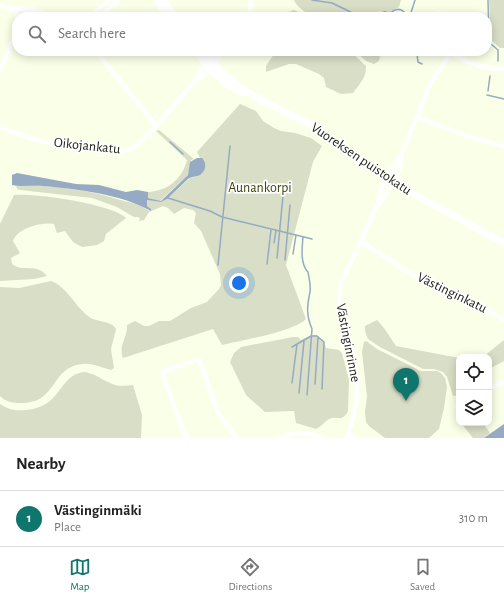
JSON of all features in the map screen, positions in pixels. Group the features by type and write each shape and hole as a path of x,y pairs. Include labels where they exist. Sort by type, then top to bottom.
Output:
{"main road":[{"path":"156,0 165,12"},
{"path":"162,0 172,12"},
{"name":"Vuoreksen puistokatu","path":"202,56 233,88 259,99 315,128 393,183 504,243"},
{"name":"Vuoreksen puistokatu","path":"207,56 211,64"}],"street":[{"path":"95,12 109,0"},
{"path":"105,12 118,0"},
{"path":"249,12 251,0"},
{"path":"0,6 31,9 41,12"},
{"path":"10,8 15,12"},
{"path":"21,9 28,12"},
{"path":"0,71 12,41"},
{"path":"100,56 156,126"},
{"path":"211,64 215,56"},
{"path":"211,64 217,56"},
{"path":"400,156 418,117 431,82 447,56"},
{"path":"458,56 477,65 490,68 504,68"},
{"name":"Oikojankatu","path":"0,128 40,141 100,150 120,152 128,150 137,145 156,126 195,81 199,72 211,64"},
{"path":"418,117 472,138 504,146"},
{"name":"Västinginrinne","path":"377,206 382,184 400,156"},
{"name":"Västinginrinne","path":"347,436 355,409 357,385 354,358 340,316 340,290 344,277 377,206 393,183 399,168 400,156"},
{"name":"Västinginkatu","path":"360,241 435,288 484,308 504,320"},
{"path":"188,438 182,428 162,372 199,359 218,413 237,438"},
{"path":"492,387 504,381"},
{"path":"280,438 302,433 321,438"},
{"path":"347,436 354,438"}],"green space":[{"path":"294,0 401,0 399,7 390,12 306,12 295,3"},
{"path":"489,0 504,0 504,48 500,48 492,41 492,12 490,12"},
{"path":"294,10 298,12 288,12"},
{"path":"273,56 355,56 366,66 366,70 362,81 353,93 341,94 326,87 324,78 319,74 296,64 289,64 266,72 266,66"},
{"path":"360,56 380,56 379,61 374,64 366,61"},
{"name":"Aunankorpi","path":"240,104 256,111 263,121 274,128 311,138 322,146 313,162 286,265 306,319 299,324 279,332 222,345 213,329 123,358 122,345 127,325 135,321 144,326 149,326 159,321 170,321 191,308 207,302 219,289 221,285 220,274 201,231 194,223 196,213 193,210 184,208 174,214 168,208 163,206 149,212 144,220 139,221 140,218 138,217 134,217 117,207 92,198 20,190 17,189 16,185 57,187 84,191 134,203 149,211 151,209 147,206 147,200 161,202 167,199 190,178 194,177 202,158 200,158 197,152"},
{"path":"159,130 194,159 191,160 188,175 160,201 148,198 148,192 162,189 173,183 182,173 187,160 156,131"},
{"path":"14,195 73,200 106,208 126,218 106,234 104,241 97,245 82,247 73,242 65,231 57,233 54,224 37,225 25,229 16,236 13,241 20,253 11,258 12,264 21,268 38,269 47,276 34,279 0,281 0,224"},
{"path":"51,281 62,288 88,316 95,320 114,326 116,329 111,349 114,368 111,370 86,364 75,366 63,373 41,398 25,403 9,402 0,396 0,287 19,288"},
{"path":"377,320 396,346 456,357 456,396 453,396 447,377 443,372 434,369 423,369 380,347 368,339 365,326"},
{"path":"316,335 324,341 326,348 339,350 342,353 349,380 348,411 346,415 342,418 329,419 316,429 296,423 294,411 265,412 246,395 230,362 234,353 241,347 293,337 298,337 301,340"},
{"path":"504,340 504,361 492,367 492,354 487,354"},
{"path":"366,341 377,349 421,371 437,371 445,378 447,387 439,429 429,438 385,438 366,422 365,412 367,396 362,352 364,342"},
{"path":"84,372 94,375 114,385 133,385 142,415 141,438 0,438 0,404 6,408 16,410 38,408 51,400 70,378"},
{"path":"463,426 485,426 490,433 484,438 473,438"}],"water":[{"path":"197,158 202,158 205,162 205,169 202,173 188,179 167,199 161,202 147,200 147,206 151,209 151,211 126,200 98,193 43,186 12,185 12,175 17,173 76,184 99,185 126,192 137,190 148,192 148,198 161,201 188,175 190,162"},
{"path":"504,424 504,438 484,438"}],"waterway":[{"path":"312,0 332,3 351,12"},
{"path":"411,12 415,0"},
{"path":"488,0 488,12"},
{"path":"393,11 401,10 404,12"},
{"path":"492,45 498,50 498,61"},
{"path":"417,56 418,62 422,64"},
{"path":"488,91 490,76"},
{"path":"487,95 504,99"},
{"path":"170,142 183,154"},
{"path":"218,265 230,146"},
{"path":"277,258 283,196"},
{"path":"168,198 210,211 222,217 312,239"},
{"path":"285,260 290,205"},
{"path":"267,264 271,230"},
{"path":"274,243 276,230"},
{"path":"293,254 296,235"},
{"path":"303,237 302,256 310,282 308,310 312,329 307,395"},
{"path":"292,347 311,336 317,336 324,342 322,389"},
{"path":"315,384 318,337"},
{"path":"299,393 304,341"},
{"path":"292,383 297,344"}],"place":[{"name":"Västinginmäki","path":"406,401"}]}
